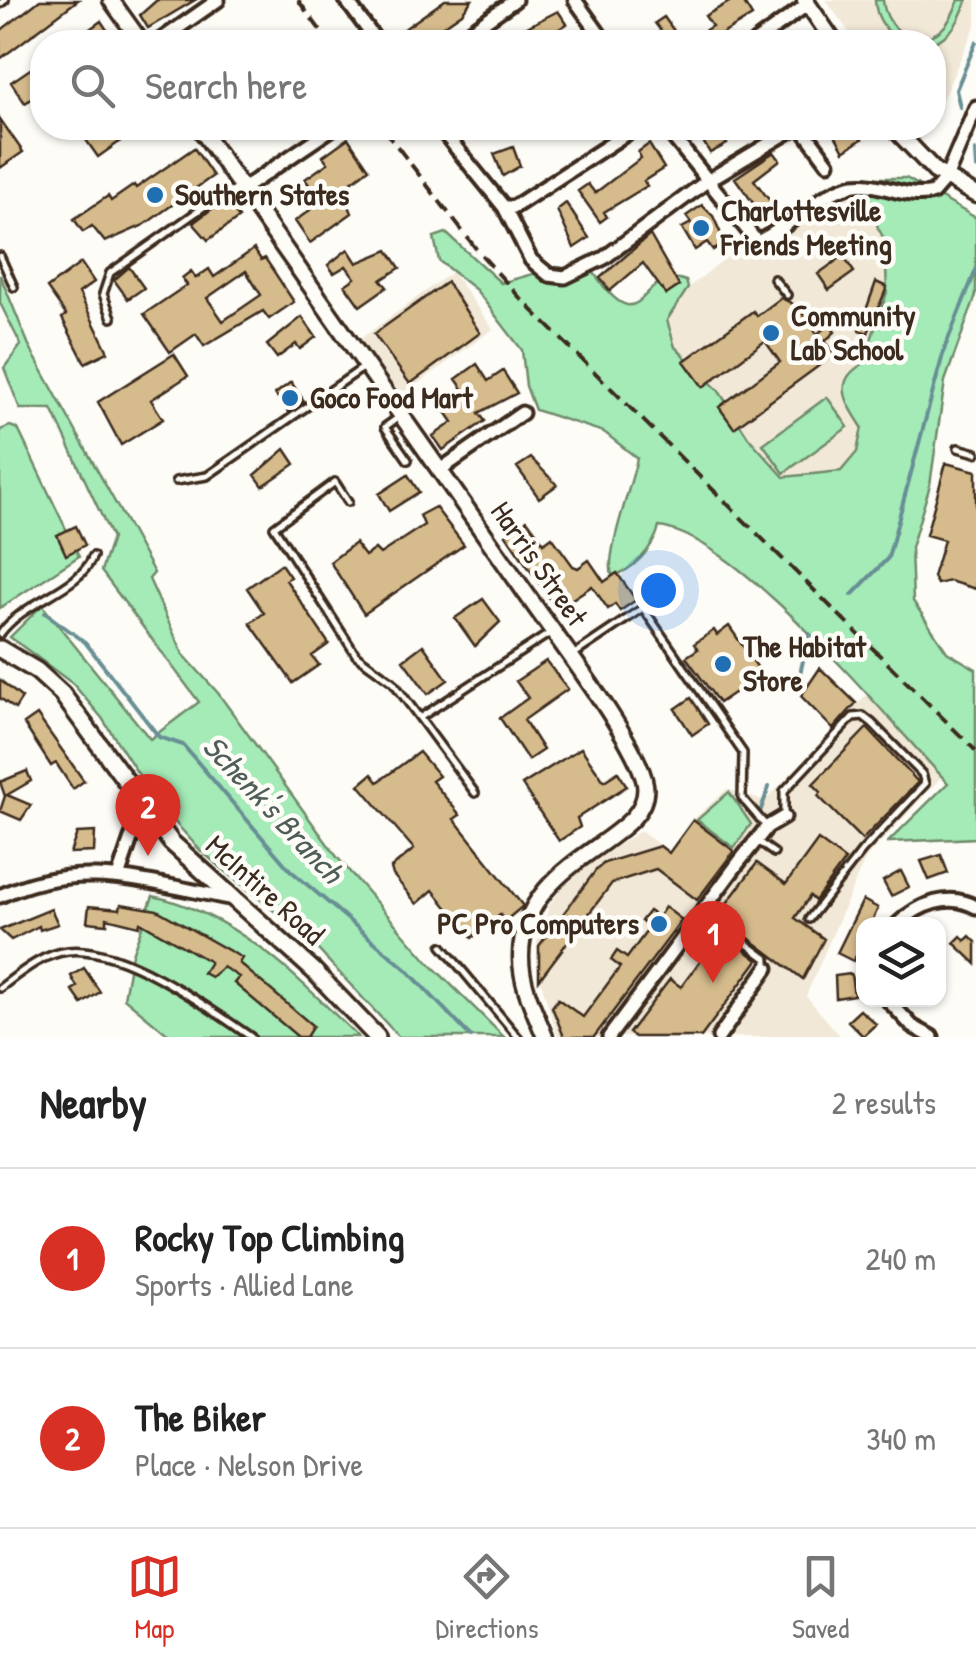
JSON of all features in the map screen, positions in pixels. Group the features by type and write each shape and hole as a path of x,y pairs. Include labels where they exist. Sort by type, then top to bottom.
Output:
{"main road":[{"name":"McIntire Road","path":"0,649 37,671 62,694 142,806 229,898 314,970 378,1037"}],"street":[{"path":"111,0 132,30"},
{"path":"175,30 218,0"},
{"path":"472,30 516,0"},
{"path":"575,0 596,30"},
{"path":"771,30 807,2 826,30"},
{"path":"353,3 369,30"},
{"path":"675,140 753,240 761,242 841,189 858,184 925,195 946,178 976,106"},
{"name":"Harris Street","path":"208,140 553,631 637,760 645,798 633,820 554,876 529,915 522,967 545,1037"},
{"path":"243,189 314,140"},
{"path":"450,140 504,207 531,260 550,275 565,277 604,258 707,181 774,140"},
{"path":"504,207 514,206 565,176 617,140"},
{"path":"811,140 828,164"},
{"path":"904,140 946,178 976,194"},
{"path":"440,470 522,413"},
{"path":"119,874 142,806"},
{"path":"614,1035 757,840 784,817"},
{"path":"0,896 62,874 119,874 229,898"},
{"path":"906,917 949,898 976,907"},
{"path":"719,1037 766,968"},
{"path":"894,1007 912,1026 932,1037"}],"lane":[{"path":"112,318 103,294 110,273 225,192 243,189"},
{"path":"0,256 14,287"},
{"path":"774,279 788,296"},
{"path":"176,481 206,476 366,365"},
{"path":"402,415 385,427 408,460"},
{"path":"958,448 976,453"},
{"path":"348,502 335,482 274,527 356,654 393,682 475,793"},
{"path":"0,634 30,604 78,580 93,556"},
{"path":"570,656 643,608 743,753 742,798 768,828"},
{"path":"420,718 553,631"},
{"path":"784,817 784,791 853,717 863,716 872,723 922,774 924,784 919,794 862,851 809,919"},
{"path":"757,840 774,853"},
{"path":"702,912 767,959 766,968"},
{"path":"442,946 518,1037"},
{"path":"0,988 43,958 62,952 89,952 115,959 171,987 250,1037"}],"shaded area":[{"path":"826,0 976,0 976,24 946,91 946,30 847,30"},
{"name":"Community Lab School","path":"851,191 861,191 871,201 878,228 891,251 886,268 887,292 868,354 863,364 849,372 845,399 862,427 857,452 841,471 784,477 748,437 719,391 675,347 667,320 688,288 744,243 766,248"},
{"path":"452,272 493,329 401,396 360,339"},
{"path":"869,692 950,768 865,859 806,996 841,1037 558,1037 538,973 537,943 550,904 570,877 640,831 669,852 693,820 727,789 765,801"}],"green space":[{"path":"875,0 883,0 889,20 899,30 887,30 877,13"},
{"path":"959,0 967,0 959,19 946,35 946,30 940,30"},
{"path":"875,178 906,178 976,218 976,295 945,381 930,485 911,548 913,601 947,652 976,669 976,838 888,842 948,783 811,635 729,562 692,538 659,527 641,558 612,575 616,536 637,458 604,432 535,410 526,386 522,350 476,290 439,261 434,237 446,233 501,283 557,267 594,273 611,295 624,304 634,304 659,283 671,278 686,281 688,288 667,320 675,347 719,391 748,437 784,477 841,471 857,452 862,427 847,401 845,385 853,371 863,364 887,292 886,268 891,251 878,228 871,201 861,195 863,183"},
{"path":"0,275 30,348 154,573 149,579 183,654 218,693 337,857 431,965 504,1037 399,1037 307,938 201,851 155,800 102,718 73,684 10,637 42,605 150,739 199,702 101,571 112,538 52,409 20,409 4,368 21,345 0,303"},
{"path":"827,397 848,427 784,473 763,444"},
{"path":"10,426 18,429 79,556 0,608 0,430"},
{"path":"729,792 751,824 734,848 697,820"},
{"path":"153,896 184,905 239,933 289,971 358,1037 171,1037 124,998 132,954"}],"building":[{"path":"40,0 78,0 38,30 30,30 30,36 0,59 0,31"},
{"path":"157,0 195,0 148,28 140,15"},
{"path":"445,0 472,0 462,13 437,30 403,30"},
{"path":"733,0 742,0 752,16 729,30 706,30 712,26 705,16"},
{"path":"558,11 567,24 558,30 527,27"},
{"path":"664,17 673,30 660,30 655,23"},
{"path":"101,21 107,30 88,30"},
{"path":"30,69 30,100 25,103 11,82"},
{"path":"0,119 23,152 0,168"},
{"path":"86,140 122,140 98,157"},
{"path":"349,140 369,169 342,189 352,213 310,243 295,221 321,202 305,179 328,163 323,156"},
{"path":"702,140 725,140 727,144 710,153"},
{"path":"838,140 860,140 844,151"},
{"path":"649,144 664,168 644,181 647,186 604,212 607,217 600,222 578,191 588,184 595,193 641,158 638,152"},
{"path":"513,147 520,166 503,176 494,154"},
{"name":"Southern States","path":"194,148 213,176 144,225 105,242 92,226 83,232 74,219 108,196 111,201 134,185 136,188"},
{"path":"774,152 780,160 754,180 773,205 761,214 735,178"},
{"path":"225,199 239,218 208,240 193,223"},
{"path":"566,203 589,238 574,248 557,210"},
{"name":"Charlottesville Friends Meeting","path":"702,205 713,216 725,243 713,250 707,242 695,250 682,228 691,223 686,216"},
{"path":"650,235 679,286 666,295 643,263 610,291 600,278"},
{"path":"254,249 261,260 265,258 294,302 269,319 263,311 204,346 196,334 170,352 144,314 187,285 182,278 191,271 196,278 209,269 214,277","holes":["246,271 261,295 223,321 207,298"]},
{"path":"348,249 357,263 388,250 400,268 381,280 387,287 360,306 345,285 355,278 346,266 334,273 328,265"},
{"path":"843,256 854,272 829,290 818,274"},
{"path":"81,263 94,282 79,293 108,352 85,363 62,318 66,315 47,288"},
{"path":"129,267 144,288 128,299 114,280"},
{"path":"447,282 480,333 410,384 374,334"},
{"path":"876,282 887,287 868,333 859,330"},
{"path":"781,298 797,306 817,334 829,325 835,332 825,341 835,354 734,428 719,407 780,362 765,341 703,387 684,361 753,311 757,316"},
{"path":"302,317 316,337 300,349 296,344 277,358 267,345"},
{"path":"174,354 188,376 151,400 163,419 121,445 98,402"},
{"path":"477,364 488,381 503,371 517,393 479,413 485,421 443,450 433,436 453,422 444,409 466,393 456,379"},
{"name":"Goco Food Mart","path":"291,382 304,401 288,412 275,394"},
{"path":"285,449 295,464 263,486 255,475"},
{"path":"531,458 557,485 539,498 517,467"},
{"path":"946,463 976,471 976,589 949,581 937,584 933,577 944,540 926,535"},
{"path":"408,475 419,492 389,511 379,494"},
{"path":"435,507 464,545 364,614 330,562 355,543 365,556 375,549 380,554 424,525 420,515"},
{"path":"527,520 544,543 552,537 573,566 578,568 589,560 604,582 617,573 636,600 620,611 615,604 608,609 592,586 557,609 506,535"},
{"path":"76,526 85,545 66,555 57,535"},
{"path":"281,564 290,577 286,580 329,644 312,656 319,665 293,683 250,623 264,613 247,588"},
{"path":"483,599 500,622 475,646 455,618"},
{"name":"The Habitat Store","path":"729,626 762,674 719,703 686,657 698,649 694,644 714,630 717,635"},
{"path":"423,645 448,680 428,694 403,660"},
{"path":"546,661 568,689 524,720 543,750 528,760 500,718 528,698 516,681"},
{"path":"820,668 856,703 833,729 801,696"},
{"path":"0,680 22,698 15,709 0,698"},
{"path":"691,698 708,724 692,735 675,709"},
{"path":"37,715 84,781 73,789 56,763 51,766 24,724"},
{"path":"867,728 918,782 862,840 818,796 821,792 813,784"},
{"path":"581,748 604,781 618,772 627,786 577,818 580,827 559,841 522,785"},
{"path":"419,752 439,776 432,781 460,815 454,819 523,906 505,921 500,915 472,938 433,890 417,904 393,875 391,868 414,849 359,785 372,774 378,782"},
{"path":"27,771 31,781 7,795 31,805 21,820 0,811 5,796 0,782"},
{"path":"693,820 734,851 697,900 656,869 612,883 539,980 539,946 596,870 604,863 660,846 669,853"},
{"path":"95,832 94,852 70,853 77,833"},
{"path":"818,840 845,860 815,901 810,896 795,918 824,939 803,979 718,915 757,863 786,884"},
{"path":"941,855 948,873 929,880 921,861"},
{"path":"901,871 909,887 891,896 883,881"},
{"path":"863,900 878,908 874,917 856,917 853,961 837,953"},
{"path":"121,904 157,910 242,958 239,963 313,1026 306,1037 298,1037 234,983 239,977 223,967 211,977 203,973 210,962 140,922 139,926 107,918 107,924 87,922 89,906 120,909"},
{"path":"665,907 682,920 594,1037 564,1037 552,1007 558,999 583,1017 620,967 611,960 617,951 627,958 649,928 641,921 649,911 658,917"},
{"path":"51,909 58,924 40,930 39,926 11,940 0,930"},
{"path":"721,932 758,960 701,1037 635,1037 629,1033 670,979 681,987"},
{"path":"961,936 965,941 970,936 976,942 976,964 954,943"},
{"path":"84,968 100,992 82,1004 72,990 77,987 71,976"},
{"path":"851,974 854,995 836,998 835,976"},
{"path":"860,1010 876,1024 863,1036 848,1021"}],"waterway":[{"path":"960,107 956,90 976,42"},
{"path":"975,151 976,168"},
{"path":"852,595 888,558 945,347 976,270"},
{"name":"Schenk's Branch","path":"45,613 85,642 159,737 183,745 290,870 406,969 471,1037"},
{"path":"800,674 809,634"},
{"path":"760,812 769,787"}],"railway":[{"path":"298,0 320,30"},
{"path":"392,140 477,250 522,300 976,751"}],"place":[{"name":"Southern States","path":"155,195"},
{"name":"Charlottesville Friends Meeting","path":"701,228"},
{"name":"Community Lab School","path":"771,333"},
{"name":"Goco Food Mart","path":"290,398"},
{"name":"The Habitat Store","path":"723,664"},
{"name":"The Biker","path":"148,856"},
{"name":"PC Pro Computers","path":"659,924"},
{"name":"Rocky Top Climbing","path":"713,983"}]}
